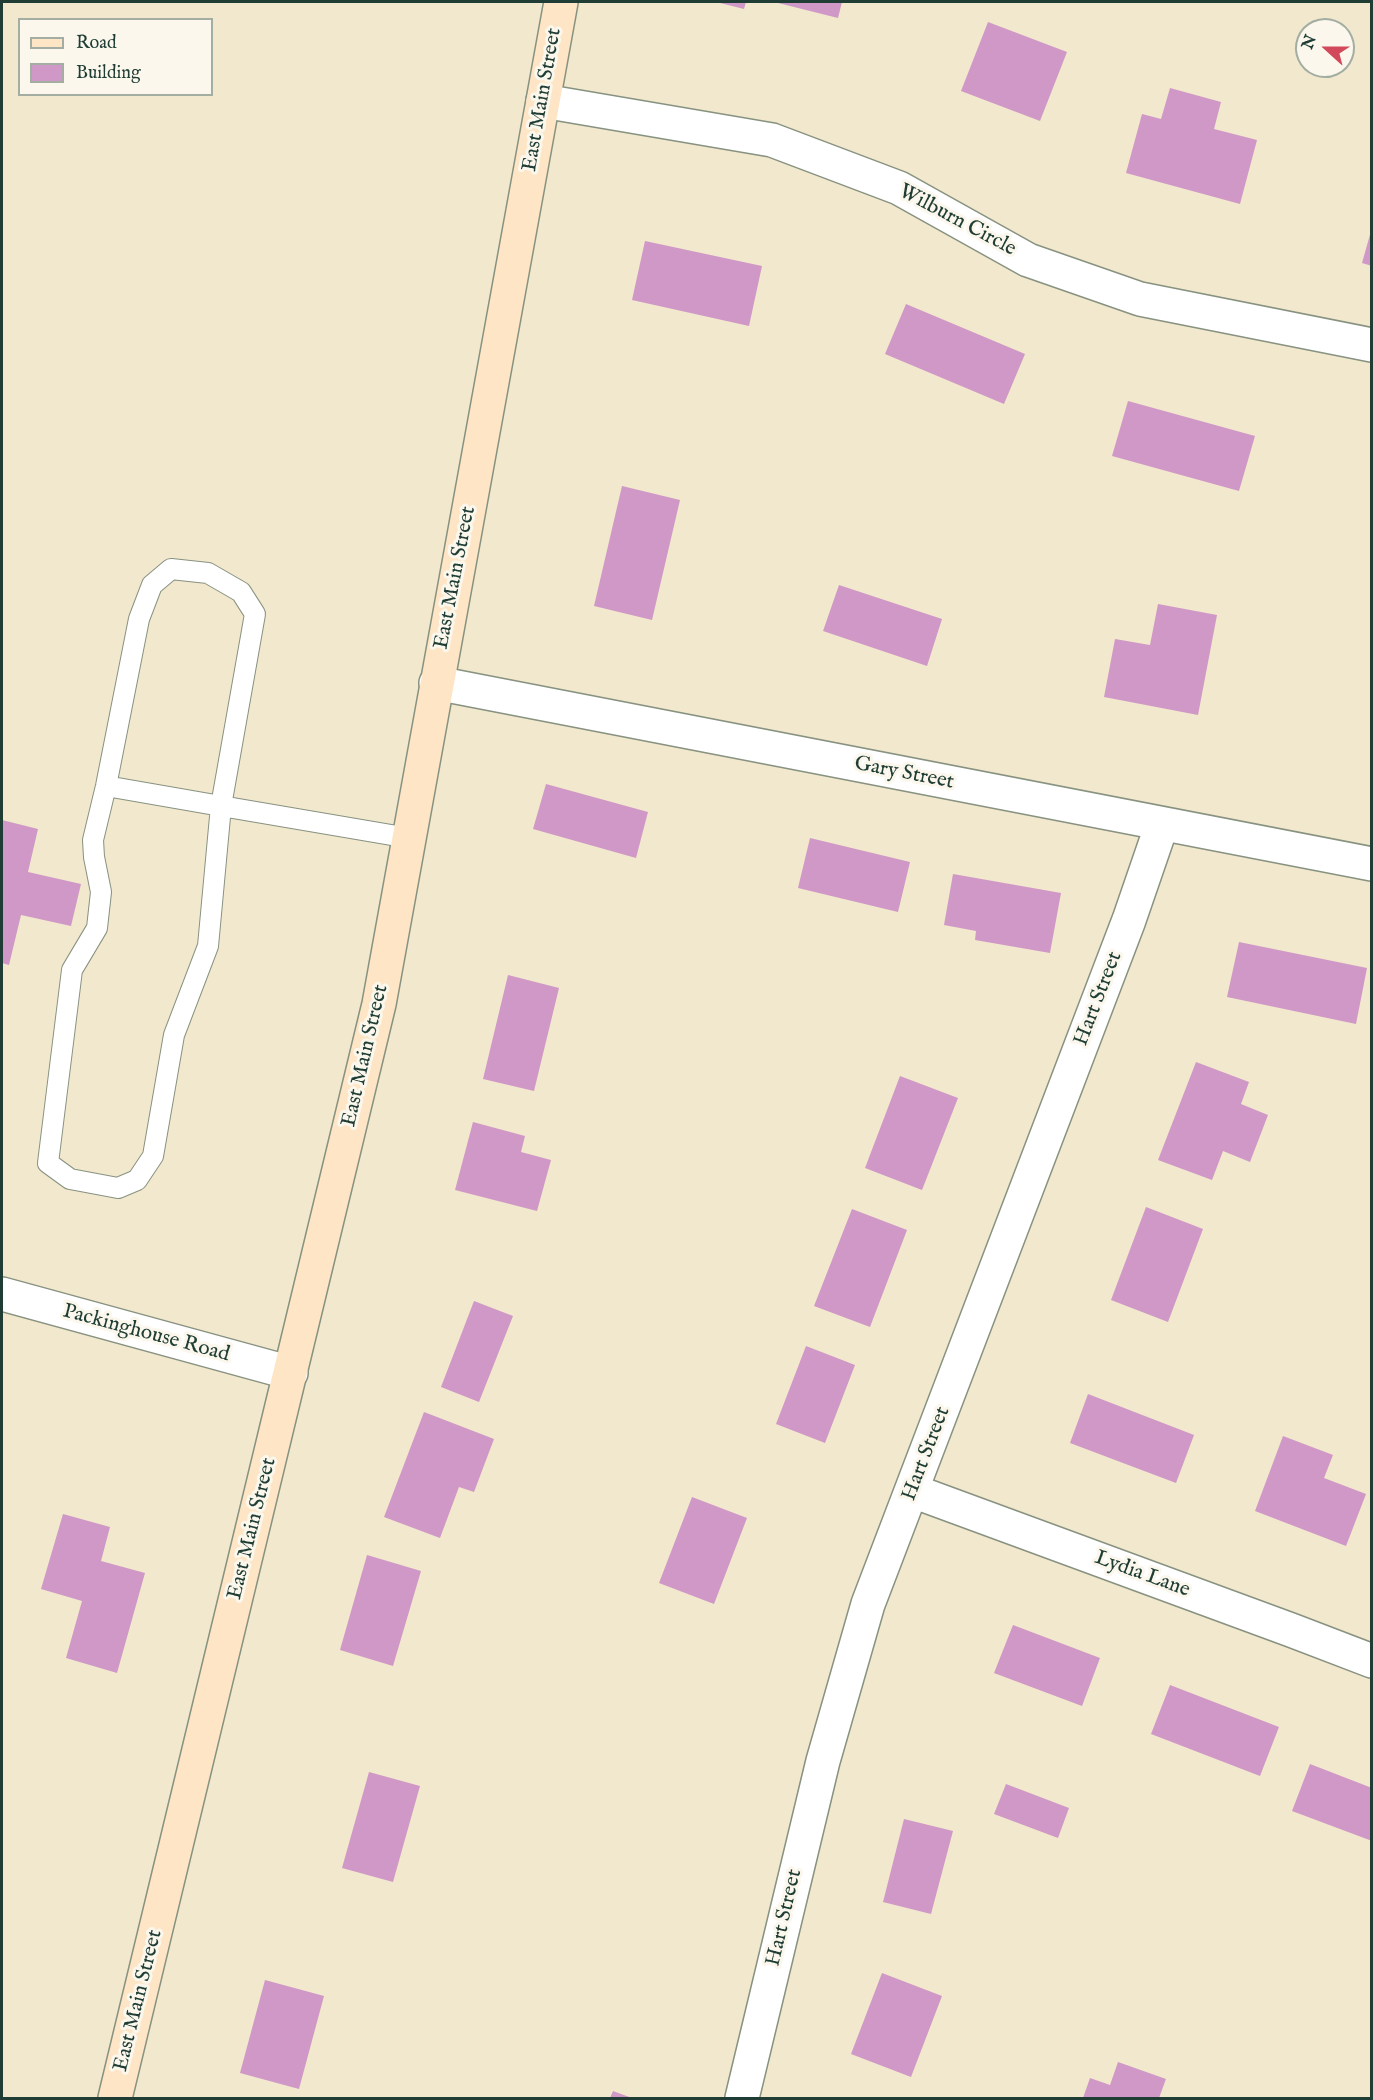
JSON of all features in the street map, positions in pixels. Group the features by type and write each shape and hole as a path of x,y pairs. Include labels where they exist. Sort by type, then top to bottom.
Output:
{"main road":[{"name":"East Main Street","path":"115,2098 379,1004 561,2"}],"street":[{"name":"Wilburn Circle","path":"543,101 772,140 898,188 1028,260 1140,299 1371,345"},
{"name":"Gary Street","path":"436,682 1371,864"},
{"name":"Hart Street","path":"742,2098 823,1761 868,1604 1125,931 1162,824"},
{"name":"Packinghouse Road","path":"2,1294 291,1373"},
{"name":"Lydia Lane","path":"913,1491 1269,1621 1371,1662"}],"lane":[{"path":"171,569 208,573 241,592 255,614 221,806 208,946 174,1035 153,1156 137,1180 118,1188 70,1179 48,1162 72,970 97,928 100,892 93,840 139,619 152,585 171,569"},
{"path":"106,786 409,838"}],"building":[{"path":"716,2 746,2 744,9"},
{"path":"774,2 842,2 838,18"},
{"path":"988,22 1067,52 1040,121 961,91"},
{"path":"1170,88 1221,102 1214,129 1257,140 1240,204 1126,173 1142,114 1161,119"},
{"path":"1372,231 1372,266 1362,263"},
{"path":"645,241 762,266 749,326 632,300"},
{"path":"906,304 1025,354 1004,404 885,354"},
{"path":"1128,401 1255,436 1239,491 1112,456"},
{"path":"622,486 680,500 652,620 594,606"},
{"path":"839,585 942,619 927,666 823,631"},
{"path":"1158,604 1217,615 1198,715 1104,697 1115,639 1150,645"},
{"path":"546,784 648,812 636,858 533,829"},
{"path":"2,820 38,829 28,872 81,884 71,926 21,915 9,965 2,963"},
{"path":"810,838 910,862 898,912 798,888"},
{"path":"953,874 1061,893 1050,953 975,940 976,931 944,925"},
{"path":"1239,942 1367,968 1356,1024 1227,997"},
{"path":"508,975 559,988 534,1091 483,1079"},
{"path":"1196,1062 1249,1082 1241,1104 1268,1115 1250,1162 1223,1151 1212,1180 1158,1160"},
{"path":"900,1076 958,1098 922,1190 865,1168"},
{"path":"473,1122 525,1136 521,1152 551,1160 537,1211 455,1190"},
{"path":"1146,1207 1203,1229 1168,1322 1111,1300"},
{"path":"852,1209 907,1230 870,1327 814,1306"},
{"path":"474,1301 513,1316 479,1402 441,1387"},
{"path":"806,1346 855,1365 825,1443 776,1424"},
{"path":"1088,1394 1194,1435 1176,1483 1070,1443"},
{"path":"424,1412 494,1439 474,1492 459,1487 440,1538 384,1517"},
{"path":"1283,1436 1333,1455 1324,1478 1366,1494 1346,1546 1255,1511"},
{"path":"692,1497 747,1518 714,1604 659,1583"},
{"path":"63,1514 110,1527 101,1561 145,1573 117,1673 66,1658 82,1601 41,1589"},
{"path":"367,1555 421,1571 393,1666 340,1650"},
{"path":"1013,1625 1100,1658 1082,1706 994,1673"},
{"path":"1170,1685 1279,1727 1260,1776 1151,1734"},
{"path":"1310,1764 1372,1788 1372,1841 1292,1811"},
{"path":"369,1772 420,1786 393,1882 342,1868"},
{"path":"1006,1784 1069,1808 1058,1838 994,1814"},
{"path":"904,1819 953,1831 931,1914 883,1902"},
{"path":"882,1973 942,1996 911,2077 851,2054"},
{"path":"265,1980 324,1996 299,2089 240,2073"},
{"path":"1118,2062 1166,2079 1159,2098 1083,2098 1090,2078 1110,2085"},
{"path":"613,2091 632,2098 610,2098"}]}
